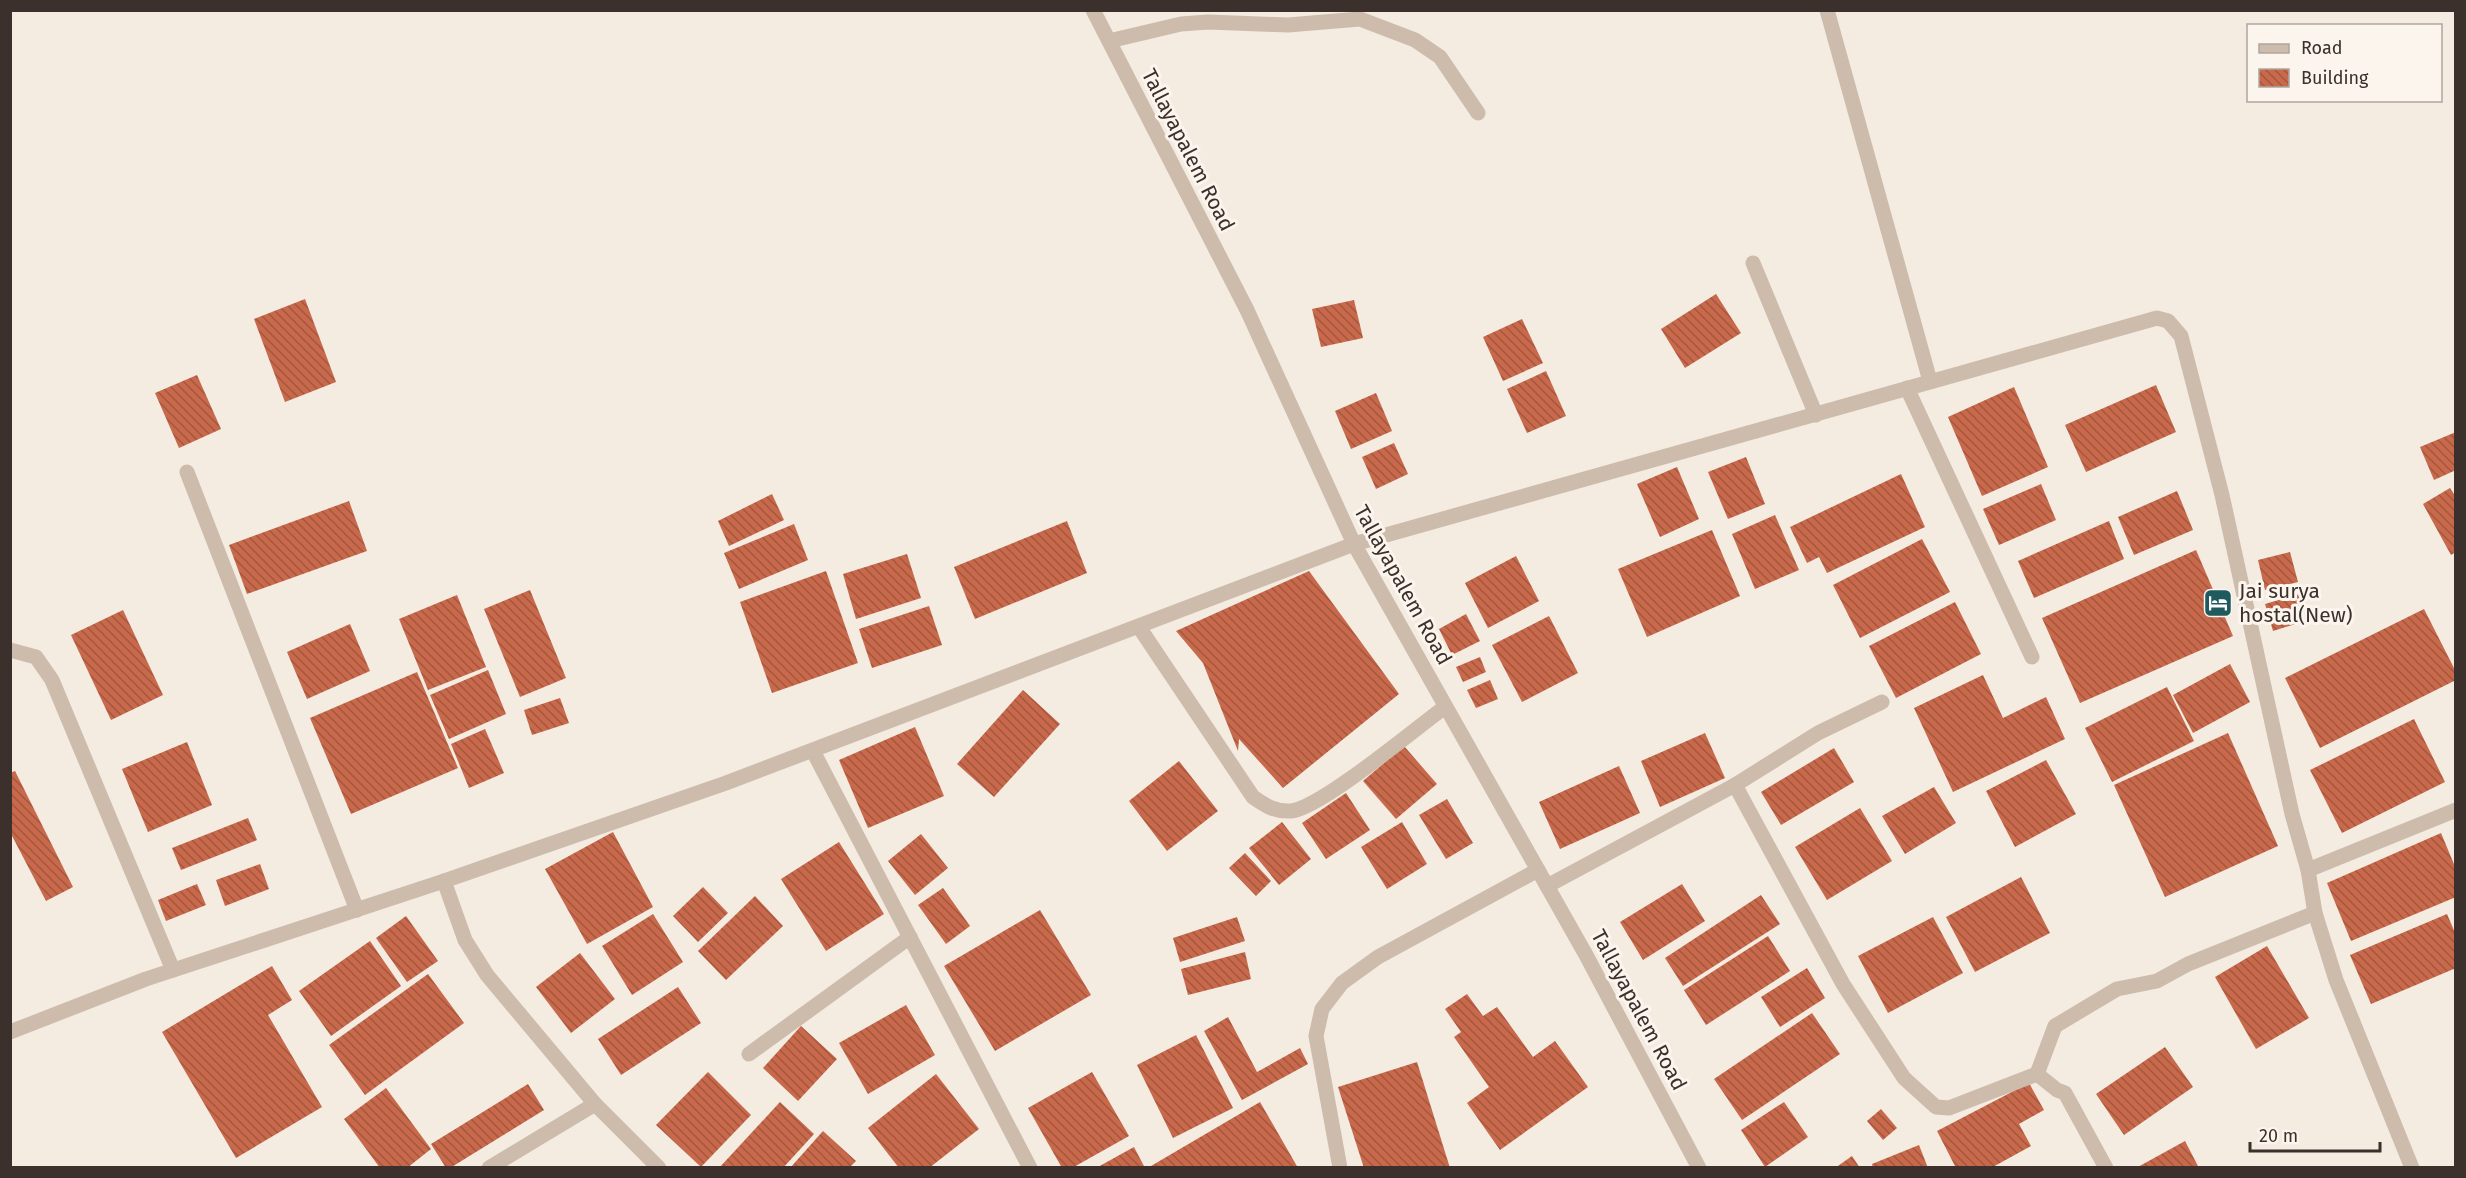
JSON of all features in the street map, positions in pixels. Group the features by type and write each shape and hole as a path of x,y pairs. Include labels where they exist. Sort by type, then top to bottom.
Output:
{"street":[{"name":"Tallayapalem Road","path":"1093,10 1246,310 1354,544 1547,886 1699,1167"},
{"path":"1827,10 1930,381"},
{"path":"1109,41 1181,24 1208,22 1288,25 1360,20 1415,40 1440,57 1478,113"},
{"path":"1753,262 1816,414"},
{"path":"10,1032 173,970 444,881 726,783 1354,544 2157,318 2168,321 2181,336 2223,495 2292,814 2308,870 2315,913 2336,980 2412,1167"},
{"path":"1906,388 2032,657"},
{"path":"187,471 357,910"},
{"path":"1139,627 1253,797 1273,810 1293,811 1319,800 1445,707"},
{"path":"10,650 36,657 52,680 173,970"},
{"path":"1547,886 1735,785 1818,733 1882,702"},
{"path":"813,751 1030,1167"},
{"path":"1735,785 1843,984 1904,1078 1920,1095 1936,1107 1949,1108 2037,1074 2055,1026 2117,989 2157,981 2188,964 2315,913"},
{"path":"2308,870 2456,810"},
{"path":"1340,1167 1316,1036 1322,1009 1342,983 1378,957 1538,870"},
{"path":"444,881 465,940 487,975 595,1104 659,1167"},
{"path":"749,1054 910,937"},
{"path":"2037,1074 2057,1090 2065,1093 2106,1167"},
{"path":"489,1167 595,1104"}],"building":[{"path":"1716,294 1741,333 1685,368 1661,329"},
{"path":"305,299 336,382 285,402 254,319"},
{"path":"1354,300 1363,338 1321,347 1312,309"},
{"path":"1522,319 1543,363 1503,381 1483,337"},
{"path":"1546,371 1566,416 1527,433 1507,389"},
{"path":"197,375 221,429 179,448 155,393"},
{"path":"2156,385 2176,432 2086,472 2065,425"},
{"path":"2014,387 2048,467 1982,496 1948,417"},
{"path":"1376,393 1392,431 1351,449 1335,411"},
{"path":"2456,432 2456,470 2434,480 2420,447"},
{"path":"1394,443 1408,474 1376,489 1362,457"},
{"path":"1746,457 1765,504 1728,519 1708,472"},
{"path":"1677,467 1699,519 1660,537 1637,484"},
{"path":"1901,474 1925,527 1827,573 1819,557 1807,563 1790,527"},
{"path":"2041,484 2056,520 1999,545 1983,509"},
{"path":"2450,488 2456,497 2456,552 2451,555 2423,504"},
{"path":"2177,491 2193,530 2134,555 2118,517"},
{"path":"772,494 784,520 729,546 718,521"},
{"path":"349,501 367,551 247,594 229,545"},
{"path":"1775,515 1799,570 1755,589 1732,534"},
{"path":"1067,521 1087,573 975,619 954,567"},
{"path":"2109,521 2124,559 2034,598 2018,561"},
{"path":"794,524 808,560 739,589 724,553"},
{"path":"1712,530 1740,596 1647,637 1618,569"},
{"path":"1922,539 1950,592 1860,638 1833,585"},
{"path":"2196,550 2233,636 2080,703 2042,618"},
{"path":"2290,552 2298,582 2265,590 2258,560"},
{"path":"907,554 921,598 856,619 843,574"},
{"path":"1516,556 1539,601 1488,628 1465,583"},
{"path":"826,571 858,663 772,693 740,602"},
{"path":"1309,571 1399,694 1283,788 1239,739 1238,751 1203,663 1176,631"},
{"path":"530,590 566,678 520,697 484,609"},
{"path":"2303,593 2311,619 2273,631 2265,604"},
{"path":"457,595 486,667 428,690 399,619"},
{"path":"1955,602 1981,654 1896,698 1869,646"},
{"path":"929,606 942,645 872,668 859,629"},
{"path":"2424,609 2456,672 2456,680 2320,748 2285,678"},
{"path":"123,610 163,695 111,720 71,635"},
{"path":"1466,614 1480,641 1452,655 1439,629"},
{"path":"1549,616 1578,673 1522,702 1492,645"},
{"path":"350,624 370,671 307,699 287,652"},
{"path":"1480,657 1486,672 1463,682 1456,667"},
{"path":"2230,664 2250,702 2193,733 2173,695"},
{"path":"488,670 506,714 449,739 430,695"},
{"path":"417,672 458,768 351,814 310,718"},
{"path":"1983,675 2003,718 2046,697 2065,739 1953,792 1914,708"},
{"path":"1490,680 1498,699 1476,708 1467,690"},
{"path":"2167,687 2194,741 2112,782 2085,728"},
{"path":"1023,690 1060,724 994,797 957,764"},
{"path":"560,698 569,723 532,735 524,710"},
{"path":"2414,719 2445,782 2342,833 2310,770"},
{"path":"915,727 944,796 868,828 839,760"},
{"path":"485,729 504,773 469,788 451,744"},
{"path":"1705,733 1725,778 1660,807 1641,761"},
{"path":"2228,733 2278,846 2165,897 2114,785"},
{"path":"187,742 212,805 148,832 122,769"},
{"path":"1404,746 1437,784 1396,819 1363,781"},
{"path":"1834,748 1854,782 1781,825 1761,792"},
{"path":"2046,760 2076,814 2015,847 1986,791"},
{"path":"1179,761 1218,811 1167,851 1129,801"},
{"path":"1619,766 1640,813 1560,849 1539,802"},
{"path":"15,771 73,887 46,901 10,832 10,773"},
{"path":"1934,787 1956,823 1905,854 1882,816"},
{"path":"1346,793 1370,830 1326,859 1302,823"},
{"path":"1447,799 1473,843 1446,859 1419,815"},
{"path":"1860,808 1892,861 1827,900 1795,847"},
{"path":"248,818 257,840 181,870 172,848"},
{"path":"1282,822 1311,859 1279,885 1249,848"},
{"path":"1402,822 1427,864 1387,889 1361,847"},
{"path":"613,832 653,907 587,944 545,869"},
{"path":"2441,833 2456,869 2456,897 2351,941 2327,883"},
{"path":"921,834 948,868 915,895 888,861"},
{"path":"839,842 884,914 826,951 781,879"},
{"path":"1245,853 1271,881 1256,896 1229,868"},
{"path":"260,864 269,889 225,906 216,880"},
{"path":"2021,877 2050,933 1975,972 1946,917"},
{"path":"197,884 206,905 166,921 158,900"},
{"path":"1682,884 1705,921 1643,960 1620,922"},
{"path":"703,887 728,913 698,942 673,916"},
{"path":"943,888 970,926 946,944 918,905"},
{"path":"1761,895 1780,924 1683,986 1665,958"},
{"path":"755,896 783,926 726,980 698,951"},
{"path":"1040,910 1091,995 995,1051 944,966"},
{"path":"653,914 683,962 632,995 602,946"},
{"path":"2447,914 2456,935 2456,968 2371,1004 2350,955"},
{"path":"406,916 438,961 407,982 376,938"},
{"path":"1237,917 1245,941 1180,962 1173,938"},
{"path":"1933,917 1963,973 1888,1013 1858,956"},
{"path":"1768,936 1790,971 1706,1025 1684,990"},
{"path":"370,941 401,986 331,1036 299,991"},
{"path":"2267,946 2309,1018 2256,1049 2215,977"},
{"path":"1245,952 1251,979 1188,995 1181,969"},
{"path":"580,953 615,999 571,1033 536,987"},
{"path":"272,966 292,1000 268,1015 322,1107 236,1158 162,1032"},
{"path":"1807,968 1825,998 1780,1027 1761,997"},
{"path":"428,974 464,1023 365,1095 329,1045"},
{"path":"678,987 701,1023 621,1075 598,1039"},
{"path":"1467,994 1483,1016 1497,1007 1533,1057 1555,1041 1588,1087 1500,1150 1467,1103 1489,1087 1454,1037 1461,1032 1445,1009"},
{"path":"906,1005 935,1055 868,1094 839,1043"},
{"path":"1812,1013 1840,1054 1742,1120 1714,1079"},
{"path":"1228,1017 1257,1072 1300,1048 1308,1064 1242,1100 1204,1031"},
{"path":"801,1026 837,1059 798,1101 763,1068"},
{"path":"1196,1035 1233,1108 1173,1138 1137,1065"},
{"path":"2165,1047 2193,1087 2124,1135 2096,1094"},
{"path":"1417,1062 1450,1168 1364,1168 1338,1087"},
{"path":"708,1072 751,1115 701,1167 656,1125"},
{"path":"1092,1072 1129,1136 1072,1168 1062,1168 1028,1108"},
{"path":"936,1074 979,1129 929,1168 899,1168 868,1128"},
{"path":"2029,1083 2044,1110 2019,1124 2031,1146 1991,1168 1956,1168 1937,1131"},
{"path":"528,1084 544,1110 450,1168 446,1168 431,1144"},
{"path":"386,1088 431,1149 407,1168 380,1168 344,1119"},
{"path":"780,1102 814,1134 783,1168 719,1168"},
{"path":"1260,1102 1298,1168 1152,1168 1151,1166"},
{"path":"1784,1102 1808,1137 1765,1167 1741,1130"},
{"path":"1881,1109 1897,1128 1883,1140 1867,1121"},
{"path":"823,1131 856,1161 849,1168 790,1168"},
{"path":"2185,1141 2199,1168 2136,1168"},
{"path":"1919,1145 1928,1168 1873,1168 1872,1164"},
{"path":"1134,1147 1145,1168 1096,1168"},
{"path":"1852,1156 1860,1168 1835,1168"}],"place":[{"name":"Jai surya hostal(New)","path":"2218,603"}]}
